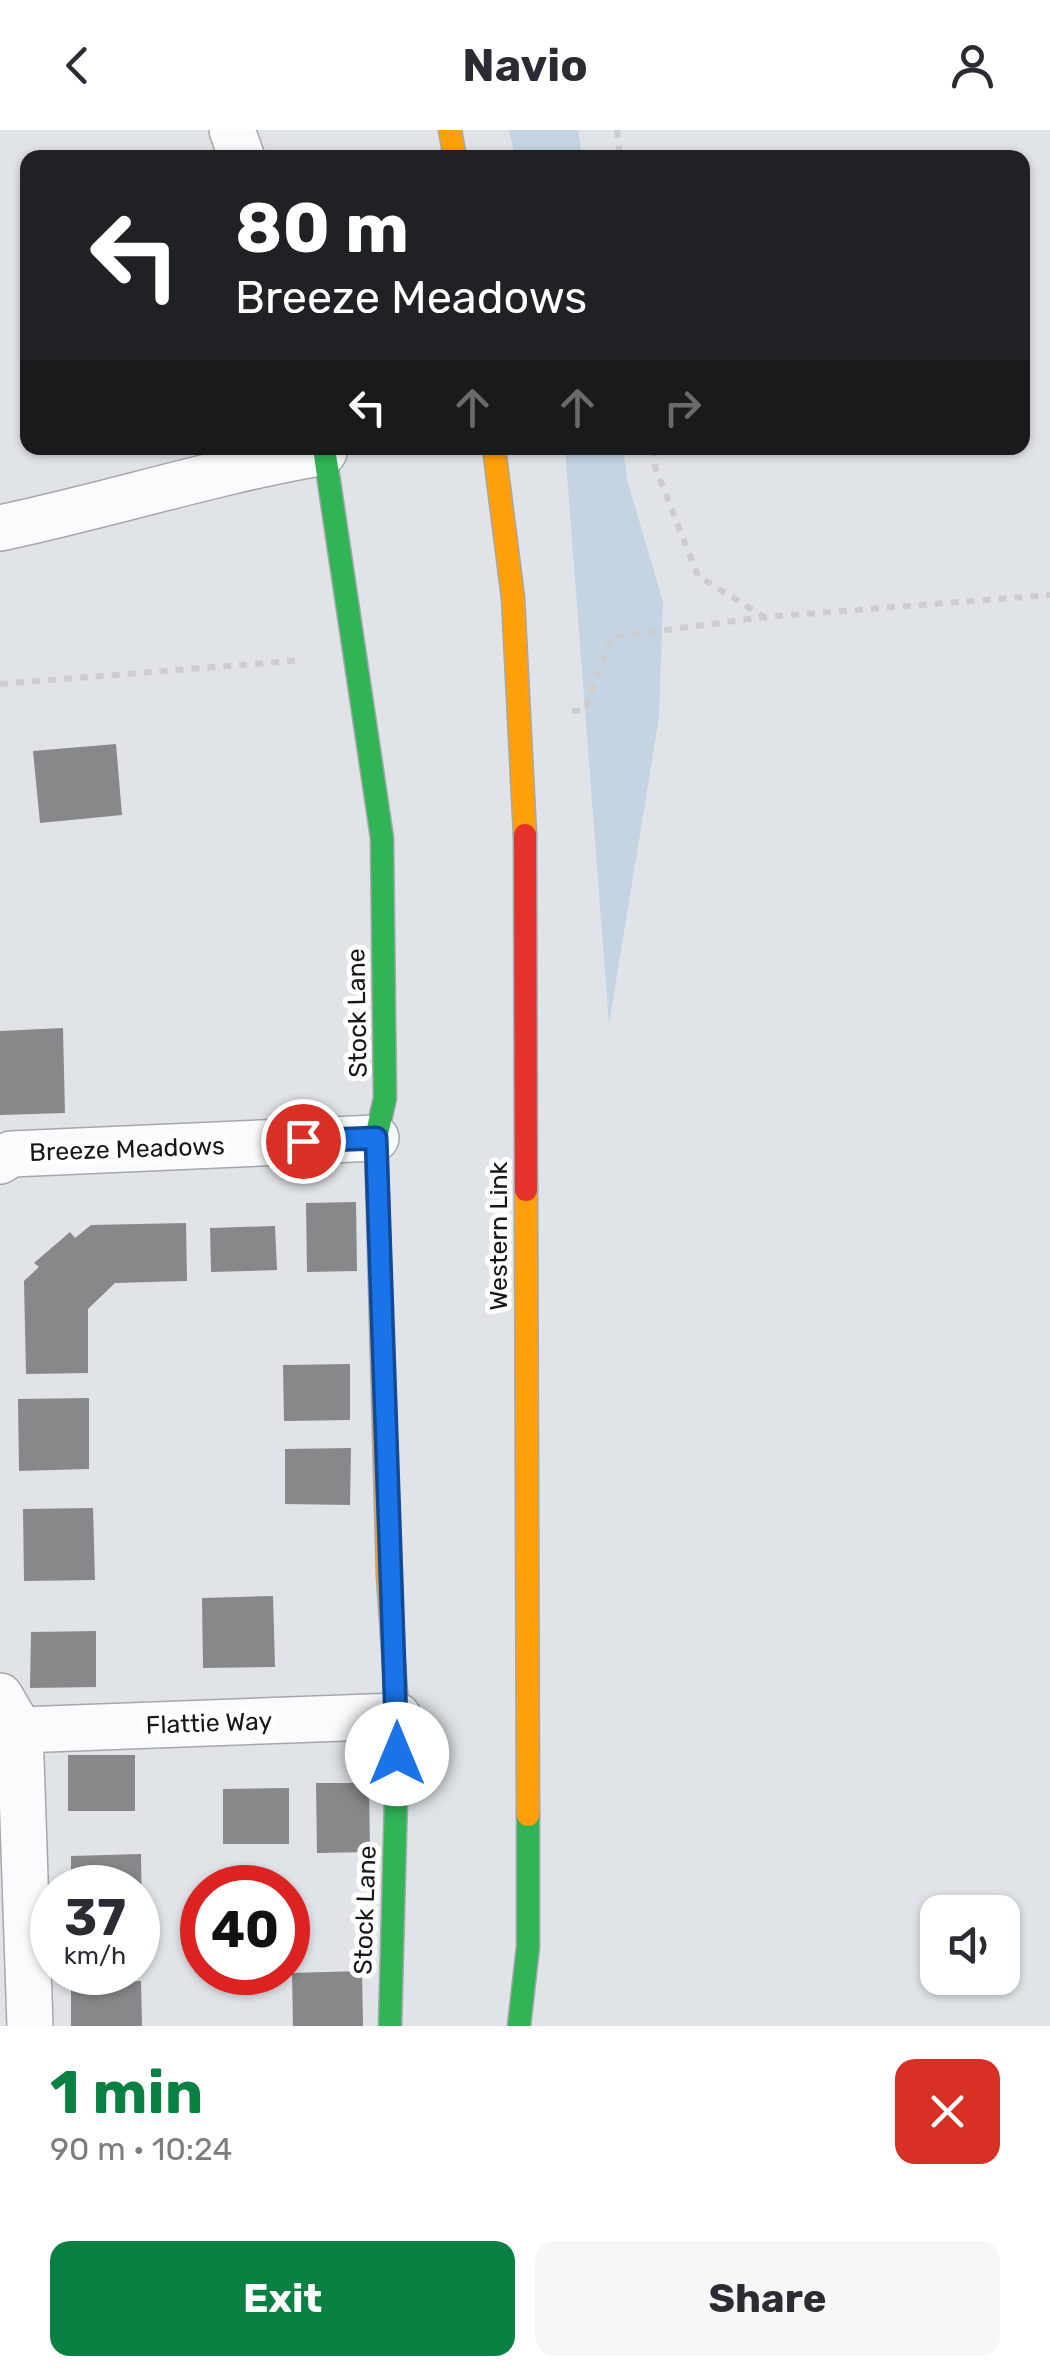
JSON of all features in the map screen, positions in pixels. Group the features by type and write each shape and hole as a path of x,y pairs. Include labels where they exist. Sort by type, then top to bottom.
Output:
{"main road":[{"name":"Stock Lane","path":"325,455 382,838 385,1098 376,1138 388,1577 398,1716 390,2026"},
{"name":"Western Link","path":"495,455 513,598 525,781 528,1947 519,2026"}],"street":[{"path":"0,528 85,511 211,473 299,455"},
{"name":"Breeze Meadows","path":"0,1161 11,1154 376,1138"},
{"path":"10,1713 30,2026"},
{"name":"Flattie Way","path":"10,1713 398,1716"}],"path":[{"path":"654,455 698,576 765,617"},
{"path":"521,714 585,710 611,637 765,617 1050,594"},
{"path":"0,684 354,657"}],"shaded area":[{"path":"509,130 578,130 581,150 513,150"},
{"path":"566,455 624,455 628,483 663,602 659,718 609,1024"}],"building":[{"path":"116,744 122,815 40,823 33,751"},
{"path":"63,1028 65,1113 0,1115 0,1031"},
{"path":"356,1202 357,1271 307,1272 306,1203"},
{"path":"186,1223 187,1281 115,1283 88,1309 88,1373 26,1374 24,1281 39,1267 34,1263 70,1232 75,1238 91,1225"},
{"path":"275,1226 277,1270 211,1272 210,1228"},
{"path":"350,1364 350,1420 284,1421 283,1365"},
{"path":"89,1398 89,1469 19,1471 18,1399"},
{"path":"351,1448 350,1505 285,1504 285,1449"},
{"path":"93,1508 95,1580 24,1581 23,1509"},
{"path":"273,1596 275,1667 203,1668 202,1598"},
{"path":"96,1631 96,1687 30,1688 31,1632"},
{"path":"68,1755 135,1755 135,1811 68,1811"},
{"path":"316,1783 369,1783 370,1852 317,1853"},
{"path":"289,1788 289,1844 223,1844 223,1789"},
{"path":"141,1854 141,1865 71,1865 71,1856"},
{"path":"362,1971 363,2026 293,2026 292,1995 310,1995 310,1972"},
{"path":"71,1995 141,1995 142,2026 71,2026"}],"traffic: fast":[{"path":"325,455 382,838 385,1098 376,1138 377,1173"},
{"path":"390,2026 398,1721"},
{"path":"519,2026 528,1947 528,1815"}],"traffic: slow":[{"path":"450,130 454,150"},
{"path":"495,455 513,598 525,835"},
{"path":"377,1173 388,1577 398,1721"},
{"path":"526,1190 528,1815"}],"traffic: jam":[{"path":"525,835 526,1190"}],"route":[{"path":"303,1141 376,1138 397,1754"}]}
